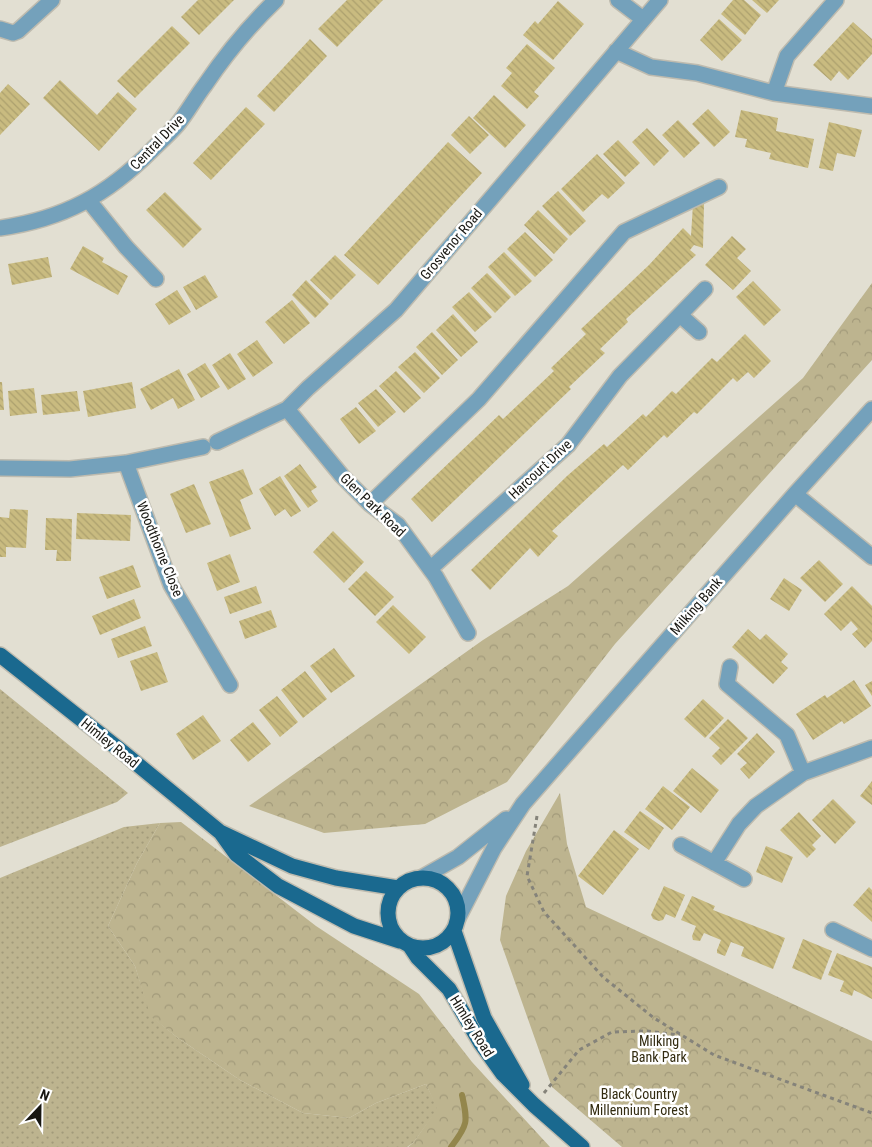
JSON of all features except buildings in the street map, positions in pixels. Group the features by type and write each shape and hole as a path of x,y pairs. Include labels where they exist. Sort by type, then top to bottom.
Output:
{"main road":[{"name":"Himley Road","path":"0,655 220,832 292,866 336,878 398,888"},
{"name":"Himley Road","path":"220,832 236,854 278,886 354,926 405,944 449,988 480,1042 503,1074 534,1105 582,1147"},
{"path":"421,878 434,879 448,888 458,906 456,925 444,942 432,948 419,949 405,944 392,932 387,911 391,897 398,888 408,881 421,878"},
{"name":"Himley Road","path":"456,925 484,1018 534,1105"}],"street":[{"path":"0,29 13,33 18,31 52,0"},
{"name":"Central Drive","path":"0,228 26,225 55,216 89,201 140,163 176,126 231,49 276,0"},
{"path":"618,0 642,19"},
{"name":"Grosvenor Road","path":"0,468 70,469 126,463 210,445 287,409 396,310 660,0"},
{"path":"774,93 787,56 836,0"},
{"path":"616,51 651,66 697,73 774,93 872,106"},
{"path":"370,504 479,399 624,232 719,188"},
{"path":"89,201 126,247 156,279"},
{"name":"Harcourt Drive","path":"430,568 568,445 620,376 705,289"},
{"path":"680,314 699,332"},
{"name":"Glen Park Road","path":"287,409 342,476 370,504 398,525 430,568 468,633"},
{"name":"Milking Bank","path":"421,878 458,857 497,828 522,804 872,409"},
{"name":"Woodthorne Close","path":"126,463 172,585 230,685"},
{"path":"795,494 872,557"},
{"path":"730,667 727,684 786,735 803,773"},
{"path":"714,863 739,824 756,806 803,773 872,748"},
{"name":"Milking Bank","path":"456,925 494,848 522,804"},
{"path":"681,846 744,879"},
{"path":"833,930 872,949"}],"path":[{"path":"538,809 528,876 544,912 603,977 654,1018 714,1055 872,1113"},
{"path":"534,1105 579,1050 612,1032 646,1031 683,1036"}],"green space":[{"path":"872,283 872,360 615,644 507,782 425,824 324,833 249,806 483,640 568,586 803,378"},
{"path":"0,689 128,793 117,802 0,847"},
{"name":"Milking Bank Park","path":"560,793 567,844 586,907 872,1041 872,1147 622,1147 552,1087 500,940 506,896 526,851"},
{"path":"181,822 316,926 419,994 472,1062 550,1147 408,1147 413,1143 437,1109 426,1084 376,1103 349,1118 303,1113 240,1080 178,1038 150,1016 135,966 108,926 137,863 160,823"},
{"path":"160,823 137,863 108,926 135,966 151,1016 178,1038 240,1080 303,1113 349,1118 376,1103 426,1084 438,1109 413,1143 407,1147 0,1147 0,878 124,827"}],"waterway":[{"path":"451,1147 464,1128 466,1118 462,1095"}],"park label":[{"name":"Black Country Millennium Forest","path":"639,1102"}]}
